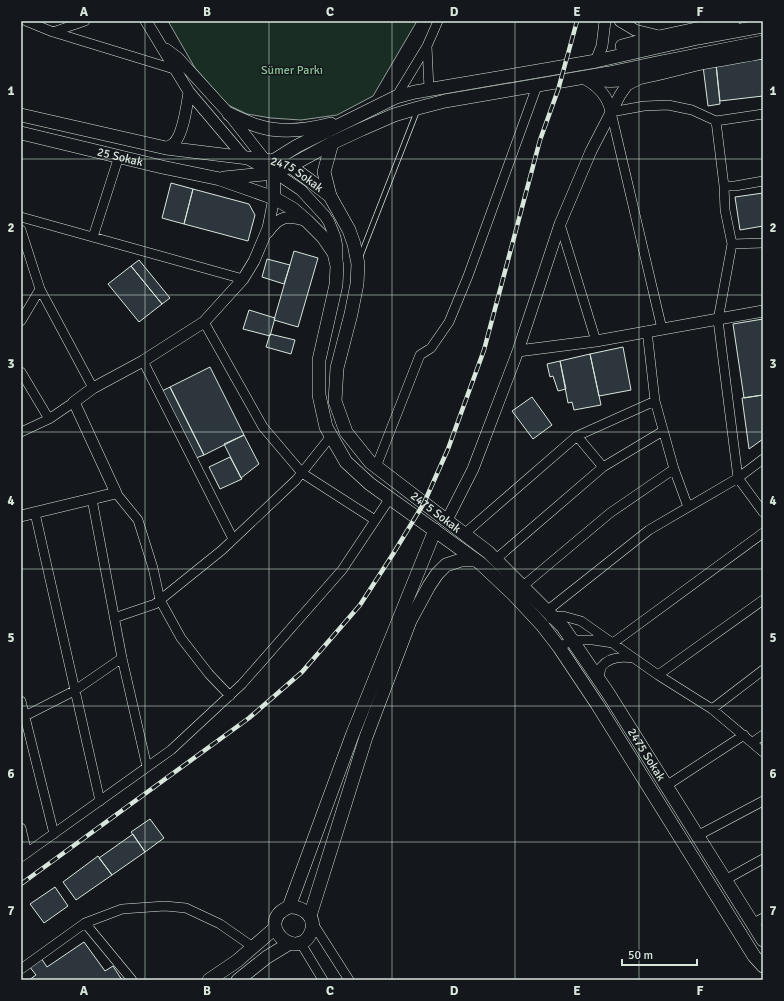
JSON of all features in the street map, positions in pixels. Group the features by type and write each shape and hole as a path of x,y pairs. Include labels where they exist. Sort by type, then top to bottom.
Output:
{"main road":[{"path":"596,61 612,49 660,36 733,21"},
{"path":"220,179 271,165 298,146 396,97 429,89 596,61 763,26"},
{"path":"290,166 332,143 394,116 418,108 445,101 583,78 763,42"},
{"path":"583,78 613,81 646,76 763,52"},
{"path":"229,114 259,126 277,130 302,130 350,120"},
{"name":"25 Sokak","path":"21,115 166,148"},
{"name":"25 Sokak","path":"21,133 220,179"},
{"path":"330,196 324,172 332,143"},
{"name":"2475 Sokak","path":"166,148 244,157 271,165 290,166 330,196 349,230 354,244 358,264 357,284 351,314 337,368 335,401 346,432 370,462 488,552 551,613 573,640 725,880 758,921 763,940"},
{"path":"271,165 274,198"},
{"name":"2475 Sokak","path":"220,179 274,198 293,209 324,237 334,253 337,266 336,285 319,360 319,395 326,427 346,462 370,484 475,560 514,595 542,625 559,647 597,704 754,956 763,966"},
{"path":"289,907 353,733 435,530"},
{"path":"238,980 267,957 306,938 310,934 311,919 366,737 410,621 420,600 437,574 446,565 461,560 475,560"},
{"path":"295,943 284,941 279,937 276,928 276,919 279,914 289,907 295,907 301,908 311,919"},
{"path":"209,980 237,961 276,928"}],"street":[{"path":"26,21 53,32 177,70"},
{"path":"53,32 85,21"},
{"path":"146,21 189,92 244,157"},
{"path":"396,97 427,46 438,21"},
{"path":"596,61 602,46 604,21"},
{"path":"620,21 635,30 660,36"},
{"path":"162,46 178,58 229,114 271,165 301,190 327,219 333,230 336,242 338,256 337,266"},
{"path":"427,46 429,89"},
{"path":"447,520 473,469 518,351 560,224 591,151 625,88 630,83 646,76"},
{"path":"583,78 593,83 609,102 662,329"},
{"path":"376,467 420,355 431,348 449,322 468,276 537,86"},
{"path":"166,148 174,143 178,138 184,120 189,92"},
{"path":"611,112 644,106 668,105 692,110 716,121 763,114"},
{"path":"716,121 724,186 725,210 732,244 718,320 738,478 763,512"},
{"path":"92,237 119,156"},
{"path":"724,186 735,186 763,181"},
{"path":"21,432 49,419 93,388 204,322 243,279 254,261 266,235 274,198"},
{"path":"21,217 243,279"},
{"path":"266,235 274,224 284,217 296,217 307,221"},
{"path":"560,224 596,341"},
{"path":"21,230 24,252 40,289 93,388"},
{"path":"732,244 763,243"},
{"path":"21,321 40,289"},
{"path":"518,351 596,341 763,311"},
{"path":"204,322 263,427 302,473 375,520"},
{"path":"648,331 655,401 674,469 688,507"},
{"path":"142,360 233,539"},
{"path":"21,372 49,419"},
{"path":"464,534 577,436 655,401"},
{"path":"74,402 116,493 138,520 153,568 160,600 181,638 209,674 230,696"},
{"path":"496,559 603,467 663,431"},
{"path":"114,618 155,604 222,550 296,480 331,436"},
{"path":"577,436 603,467"},
{"path":"542,625 551,613 649,530 738,478 763,459"},
{"path":"523,586 610,513 674,469"},
{"path":"21,516 116,493"},
{"path":"21,828 24,855 171,750 242,684 342,570 390,498"},
{"path":"92,499 122,658 147,768"},
{"path":"35,512 74,691 100,801"},
{"path":"559,647 573,640 593,640 613,643 763,533"},
{"path":"658,675 763,600"},
{"path":"551,613 581,621 658,675 712,709 763,752"},
{"path":"598,679 600,667 608,660 622,657 635,659"},
{"path":"22,717 74,691 122,658"},
{"path":"712,709 763,670"},
{"path":"21,701 22,717 54,834"},
{"path":"666,786 744,735"},
{"path":"752,742 763,735"},
{"path":"697,836 763,801"},
{"path":"725,880 763,859"},
{"path":"21,969 85,923 122,909 165,906 186,908 220,924 253,947"},
{"path":"311,919 349,980"},
{"path":"85,923 132,980"},
{"path":"295,943 323,980"}],"lane":[{"path":"358,264 418,108"}],"green space":[{"name":"Sümer Parkı","path":"168,21 417,21 373,96 337,115 301,120 271,118 247,114 228,105 195,68"}],"building":[{"path":"763,59 763,96 720,101 716,64"},
{"path":"716,64 720,104 708,106 703,66"},
{"path":"171,183 193,189 184,224 162,218"},
{"path":"193,189 249,204 255,215 248,241 184,224"},
{"path":"763,193 763,226 740,230 735,197"},
{"path":"294,251 318,258 298,327 274,320"},
{"path":"267,259 290,265 284,284 262,277"},
{"path":"139,260 170,298 162,304 131,266"},
{"path":"131,266 162,304 139,322 108,284"},
{"path":"249,310 275,318 270,336 243,329"},
{"path":"763,319 763,395 744,398 733,324"},
{"path":"270,334 295,340 291,354 266,347"},
{"path":"623,347 631,390 599,396 590,354"},
{"path":"590,354 601,405 574,410 572,402 568,403 560,361"},
{"path":"560,361 566,389 558,391 553,376 550,377 547,364"},
{"path":"210,367 244,435 204,455 170,387"},
{"path":"170,387 204,455 196,458 162,391"},
{"path":"763,395 763,439 749,449 742,398"},
{"path":"532,397 552,425 533,439 512,411"},
{"path":"244,435 259,464 241,478 224,444"},
{"path":"230,457 242,479 220,489 209,467"},
{"path":"150,819 164,838 145,852 131,832"},
{"path":"133,834 145,852 112,875 99,858"},
{"path":"98,856 112,875 76,900 63,882"},
{"path":"55,887 68,906 44,923 30,904"},
{"path":"84,942 105,971 113,966 122,980 29,980 36,975 29,966 41,958 47,967"}],"railway":[{"path":"21,884 249,718 302,672 360,605 393,554 424,503 448,449 484,350 540,140 558,90 577,21"}]}
